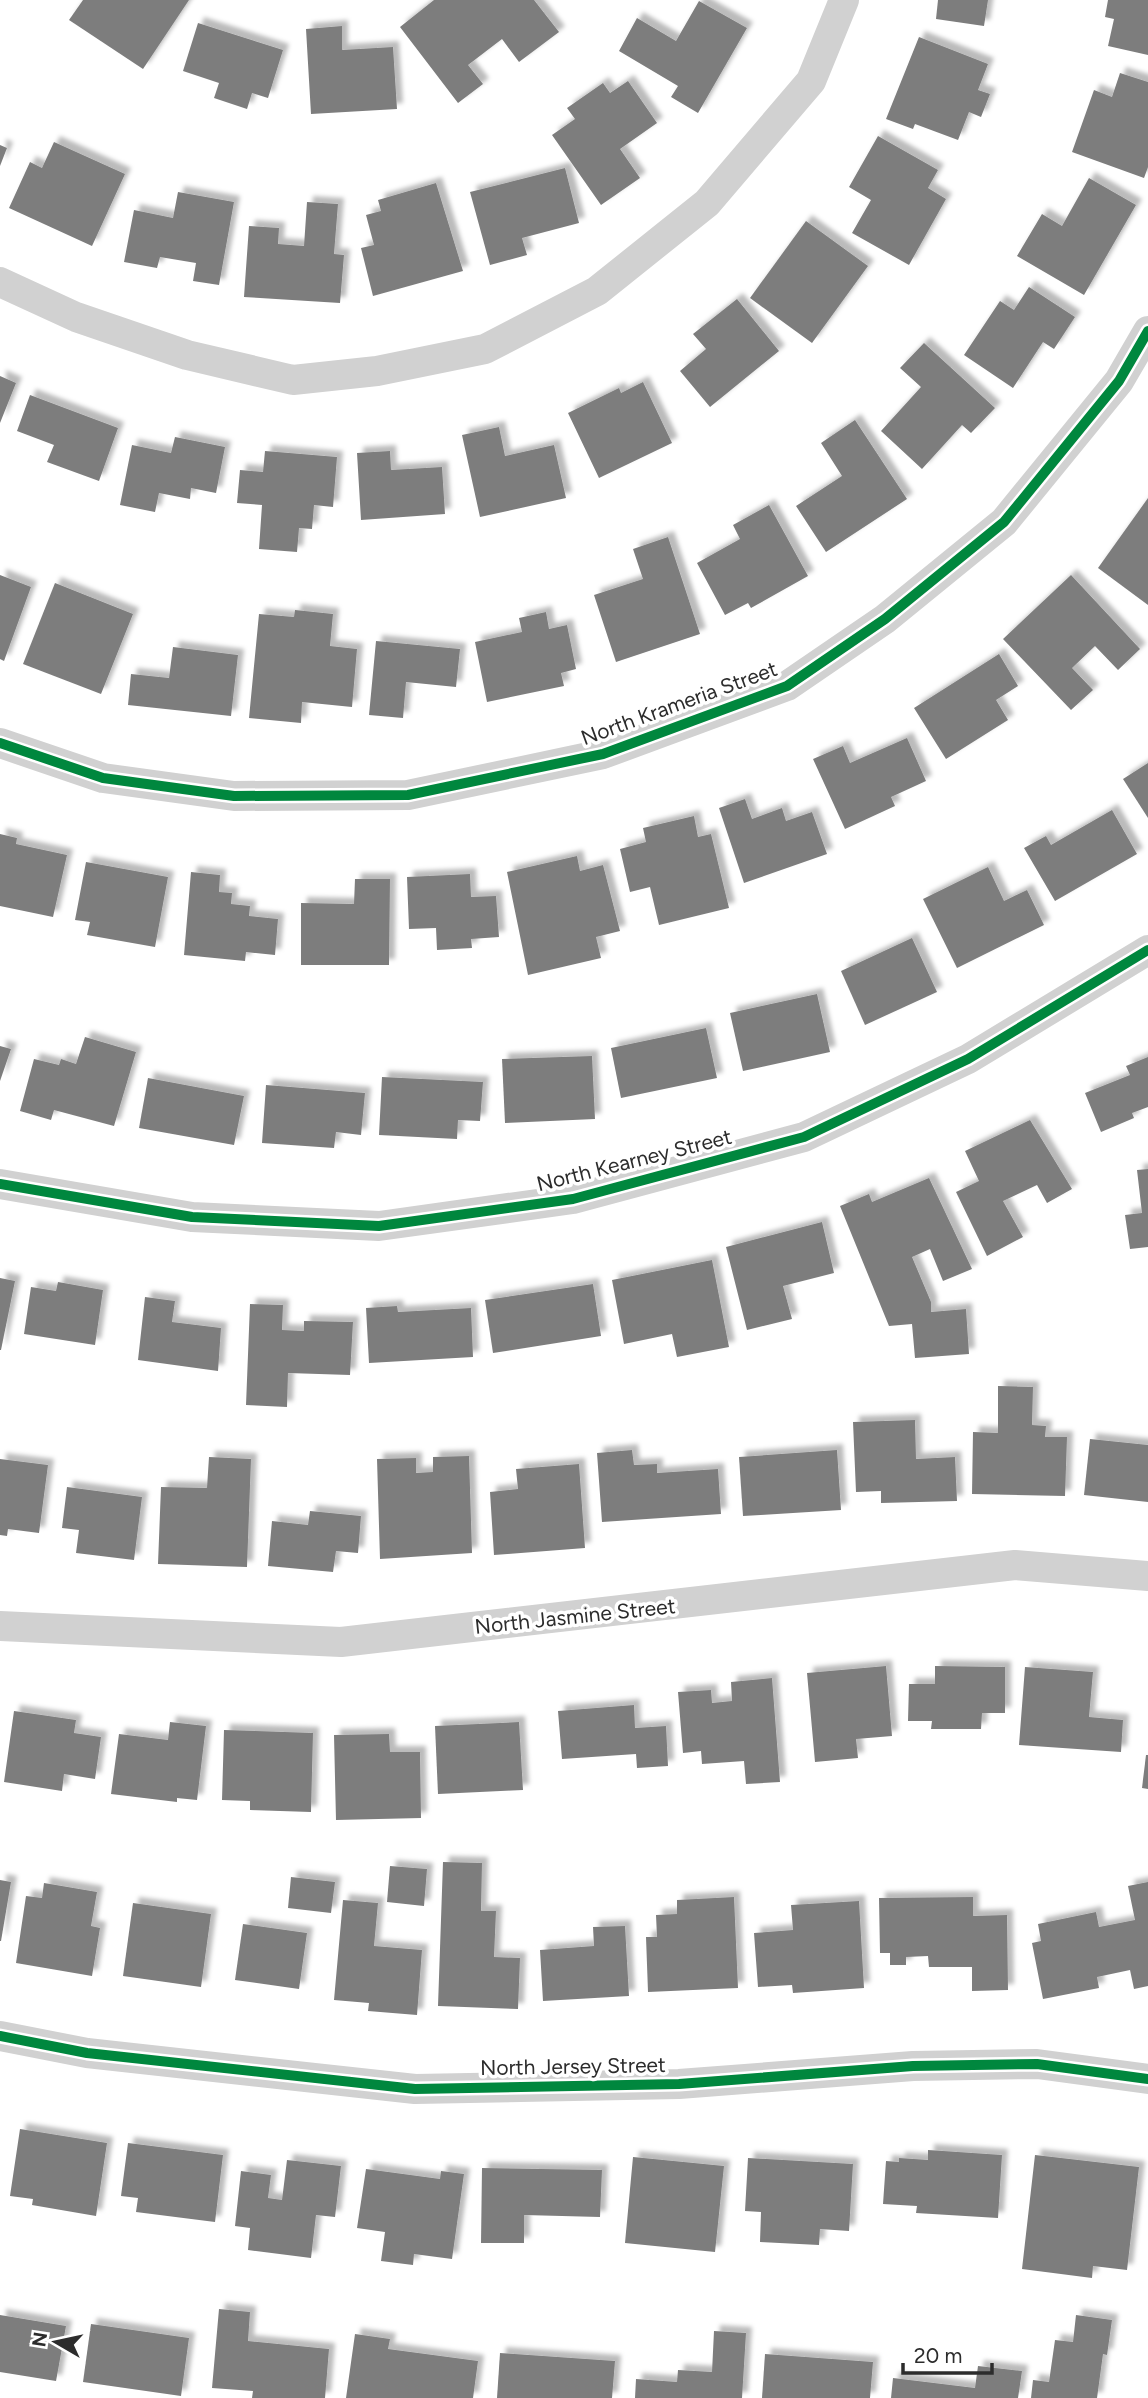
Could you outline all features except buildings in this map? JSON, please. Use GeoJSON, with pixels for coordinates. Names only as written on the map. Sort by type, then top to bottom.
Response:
{"type":"FeatureCollection","features":[{"type":"Feature","properties":{"kind":"street"},"geometry":{"type":"LineString","coordinates":[[0,282],[76,317],[187,355],[293,380],[377,371],[485,349],[597,291],[707,203],[811,81],[844,0]]}},
{"type":"Feature","properties":{"kind":"street","name":"North Krameria Street"},"geometry":{"type":"LineString","coordinates":[[0,743],[103,778],[234,796],[408,795],[603,754],[787,686],[885,619],[1004,522],[1119,381],[1148,331]]}},
{"type":"Feature","properties":{"kind":"street","name":"North Kearney Street"},"geometry":{"type":"LineString","coordinates":[[0,1184],[192,1217],[379,1226],[573,1199],[804,1137],[968,1059],[1148,950]]}},
{"type":"Feature","properties":{"kind":"street","name":"North Jasmine Street"},"geometry":{"type":"LineString","coordinates":[[0,1626],[341,1642],[1014,1565],[1148,1576]]}},
{"type":"Feature","properties":{"kind":"street","name":"North Jersey Street"},"geometry":{"type":"LineString","coordinates":[[0,2036],[87,2053],[415,2089],[679,2084],[913,2066],[1037,2064],[1148,2078]]}},
{"type":"Feature","properties":{"kind":"cycle path"},"geometry":{"type":"LineString","coordinates":[[0,743],[103,778],[234,796],[408,795],[603,754],[787,686],[885,619],[1004,522],[1119,381],[1148,331]]}},
{"type":"Feature","properties":{"kind":"cycle path"},"geometry":{"type":"LineString","coordinates":[[0,1184],[192,1217],[379,1226],[573,1199],[804,1137],[968,1059],[1148,950]]}},
{"type":"Feature","properties":{"kind":"cycle path"},"geometry":{"type":"LineString","coordinates":[[0,2036],[87,2053],[415,2089],[679,2084],[913,2066],[1037,2064],[1148,2079]]}}]}
